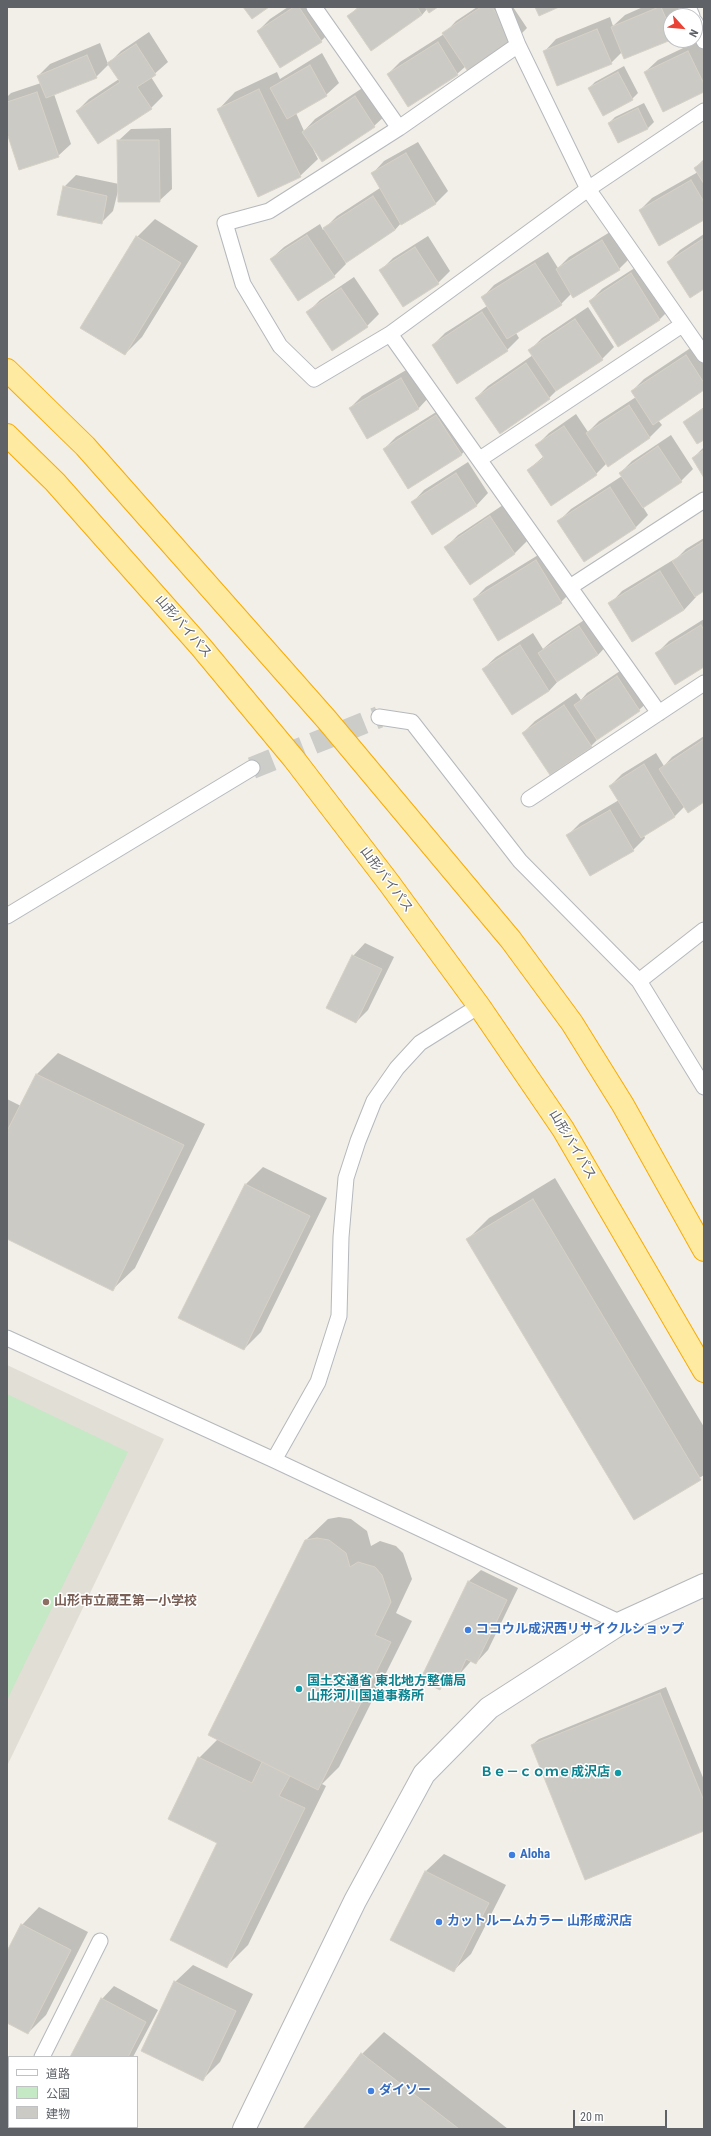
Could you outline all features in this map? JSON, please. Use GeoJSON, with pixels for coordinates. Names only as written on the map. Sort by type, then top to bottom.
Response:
{"type":"FeatureCollection","features":[{"type":"Feature","properties":{"kind":"highway"},"geometry":{"type":"LineString","coordinates":[[7,370],[85,446],[327,720],[511,940],[576,1029],[622,1105],[704,1250]]}},
{"type":"Feature","properties":{"kind":"highway","name":"山形バイパス"},"geometry":{"type":"LineString","coordinates":[[7,435],[76,505],[201,646],[284,747],[389,883],[479,1006],[563,1129],[704,1371]]}},
{"type":"Feature","properties":{"kind":"street"},"geometry":{"type":"LineString","coordinates":[[244,2129],[355,1901],[424,1774],[489,1708],[622,1623],[704,1585]]}},
{"type":"Feature","properties":{"kind":"lane"},"geometry":{"type":"LineString","coordinates":[[314,7],[398,128]]}},
{"type":"Feature","properties":{"kind":"lane"},"geometry":{"type":"LineString","coordinates":[[503,7],[518,45],[588,189],[704,355]]}},
{"type":"Feature","properties":{"kind":"lane"},"geometry":{"type":"LineString","coordinates":[[518,45],[398,128],[270,211],[225,223],[243,284],[280,346],[314,379],[390,334],[588,189],[704,111]]}},
{"type":"Feature","properties":{"kind":"lane"},"geometry":{"type":"LineString","coordinates":[[480,459],[682,325]]}},
{"type":"Feature","properties":{"kind":"lane"},"geometry":{"type":"LineString","coordinates":[[390,334],[659,713]]}},
{"type":"Feature","properties":{"kind":"lane"},"geometry":{"type":"LineString","coordinates":[[570,587],[704,500]]}},
{"type":"Feature","properties":{"kind":"lane"},"geometry":{"type":"LineString","coordinates":[[529,799],[704,683]]}},
{"type":"Feature","properties":{"kind":"lane"},"geometry":{"type":"LineString","coordinates":[[379,717],[412,722],[520,861],[639,981],[704,1087]]}},
{"type":"Feature","properties":{"kind":"lane"},"geometry":{"type":"LineString","coordinates":[[7,916],[252,768]]}},
{"type":"Feature","properties":{"kind":"lane"},"geometry":{"type":"LineString","coordinates":[[639,981],[704,930]]}},
{"type":"Feature","properties":{"kind":"lane"},"geometry":{"type":"LineString","coordinates":[[274,1460],[318,1382],[339,1316],[341,1237],[346,1178],[358,1141],[374,1100],[397,1068],[420,1043],[479,1006]]}},
{"type":"Feature","properties":{"kind":"lane"},"geometry":{"type":"LineString","coordinates":[[7,1338],[274,1460],[622,1623]]}},
{"type":"Feature","properties":{"kind":"lane"},"geometry":{"type":"LineString","coordinates":[[42,2056],[100,1941]]}},
{"type":"Feature","properties":{"kind":"shaded area","name":"山形市立蔵王第一小学校"},"geometry":{"type":"Polygon","coordinates":[[[7,1365],[164,1439],[7,1766],[7,1365]]]}},
{"type":"Feature","properties":{"kind":"green space"},"geometry":{"type":"Polygon","coordinates":[[[7,1394],[128,1452],[7,1700],[7,1394]]]}},
{"type":"Feature","properties":{"kind":"building"},"geometry":{"type":"Polygon","coordinates":[[[243,7],[269,7],[252,19],[243,7]]]}},
{"type":"Feature","properties":{"kind":"building"},"geometry":{"type":"Polygon","coordinates":[[[294,7],[299,7],[322,42],[280,68],[257,31],[294,7]]]}},
{"type":"Feature","properties":{"kind":"building"},"geometry":{"type":"Polygon","coordinates":[[[360,7],[417,7],[422,15],[371,51],[347,16],[360,7]]]}},
{"type":"Feature","properties":{"kind":"building"},"geometry":{"type":"Polygon","coordinates":[[[425,7],[438,7],[429,13],[425,7]]]}},
{"type":"Feature","properties":{"kind":"building"},"geometry":{"type":"Polygon","coordinates":[[[481,7],[492,7],[516,41],[469,73],[442,33],[481,7]]]}},
{"type":"Feature","properties":{"kind":"building"},"geometry":{"type":"Polygon","coordinates":[[[535,7],[559,7],[539,16],[535,7]]]}},
{"type":"Feature","properties":{"kind":"building"},"geometry":{"type":"Polygon","coordinates":[[[661,7],[663,12],[663,43],[624,59],[611,27],[661,7]]]}},
{"type":"Feature","properties":{"kind":"building"},"geometry":{"type":"Polygon","coordinates":[[[597,29],[612,64],[557,86],[543,51],[597,29]]]}},
{"type":"Feature","properties":{"kind":"building"},"geometry":{"type":"Polygon","coordinates":[[[438,42],[458,75],[408,107],[387,74],[438,42]]]}},
{"type":"Feature","properties":{"kind":"building"},"geometry":{"type":"Polygon","coordinates":[[[136,44],[156,75],[137,87],[152,109],[98,144],[76,111],[120,82],[107,63],[136,44]]]}},
{"type":"Feature","properties":{"kind":"building"},"geometry":{"type":"Polygon","coordinates":[[[688,51],[704,84],[704,92],[663,112],[644,72],[688,51]]]}},
{"type":"Feature","properties":{"kind":"building"},"geometry":{"type":"Polygon","coordinates":[[[87,55],[97,78],[46,98],[37,76],[87,55]]]}},
{"type":"Feature","properties":{"kind":"building"},"geometry":{"type":"Polygon","coordinates":[[[310,65],[327,96],[287,119],[270,88],[310,65]]]}},
{"type":"Feature","properties":{"kind":"building"},"geometry":{"type":"Polygon","coordinates":[[[618,72],[633,100],[603,116],[588,88],[618,72]]]}},
{"type":"Feature","properties":{"kind":"building"},"geometry":{"type":"Polygon","coordinates":[[[259,89],[301,177],[258,197],[217,109],[259,89]]]}},
{"type":"Feature","properties":{"kind":"building"},"geometry":{"type":"Polygon","coordinates":[[[37,92],[59,157],[19,170],[7,133],[7,102],[37,92]]]}},
{"type":"Feature","properties":{"kind":"building"},"geometry":{"type":"Polygon","coordinates":[[[355,96],[375,127],[322,162],[302,132],[355,96]]]}},
{"type":"Feature","properties":{"kind":"building"},"geometry":{"type":"Polygon","coordinates":[[[638,108],[648,129],[618,143],[608,123],[638,108]]]}},
{"type":"Feature","properties":{"kind":"building"},"geometry":{"type":"Polygon","coordinates":[[[117,140],[159,140],[160,202],[118,202],[117,140]]]}},
{"type":"Feature","properties":{"kind":"building"},"geometry":{"type":"Polygon","coordinates":[[[406,153],[436,204],[401,225],[371,173],[406,153]]]}},
{"type":"Feature","properties":{"kind":"building"},"geometry":{"type":"Polygon","coordinates":[[[704,161],[704,184],[694,168],[704,161]]]}},
{"type":"Feature","properties":{"kind":"building"},"geometry":{"type":"Polygon","coordinates":[[[691,180],[704,202],[704,220],[659,246],[639,210],[691,180]]]}},
{"type":"Feature","properties":{"kind":"building"},"geometry":{"type":"Polygon","coordinates":[[[63,186],[107,196],[102,224],[57,215],[63,186]]]}},
{"type":"Feature","properties":{"kind":"building"},"geometry":{"type":"Polygon","coordinates":[[[373,196],[395,230],[346,263],[323,228],[373,196]]]}},
{"type":"Feature","properties":{"kind":"building"},"geometry":{"type":"Polygon","coordinates":[[[307,235],[335,277],[298,301],[270,259],[307,235]]]}},
{"type":"Feature","properties":{"kind":"building"},"geometry":{"type":"Polygon","coordinates":[[[136,236],[181,263],[125,355],[80,328],[136,236]]]}},
{"type":"Feature","properties":{"kind":"building"},"geometry":{"type":"Polygon","coordinates":[[[704,238],[704,289],[690,298],[667,262],[704,238]]]}},
{"type":"Feature","properties":{"kind":"building"},"geometry":{"type":"Polygon","coordinates":[[[602,240],[620,270],[573,298],[556,269],[602,240]]]}},
{"type":"Feature","properties":{"kind":"building"},"geometry":{"type":"Polygon","coordinates":[[[415,247],[439,284],[403,307],[379,270],[415,247]]]}},
{"type":"Feature","properties":{"kind":"building"},"geometry":{"type":"Polygon","coordinates":[[[535,263],[562,305],[507,339],[481,297],[535,263]]]}},
{"type":"Feature","properties":{"kind":"building"},"geometry":{"type":"Polygon","coordinates":[[[631,273],[660,320],[618,347],[589,301],[631,273]]]}},
{"type":"Feature","properties":{"kind":"building"},"geometry":{"type":"Polygon","coordinates":[[[341,288],[368,327],[332,351],[306,312],[341,288]]]}},
{"type":"Feature","properties":{"kind":"building"},"geometry":{"type":"Polygon","coordinates":[[[482,312],[508,351],[457,384],[432,345],[482,312]]]}},
{"type":"Feature","properties":{"kind":"building"},"geometry":{"type":"Polygon","coordinates":[[[575,319],[603,360],[556,391],[528,350],[575,319]]]}},
{"type":"Feature","properties":{"kind":"building"},"geometry":{"type":"Polygon","coordinates":[[[686,355],[704,383],[704,390],[653,425],[631,391],[686,355]]]}},
{"type":"Feature","properties":{"kind":"building"},"geometry":{"type":"Polygon","coordinates":[[[526,363],[550,399],[500,434],[475,398],[526,363]]]}},
{"type":"Feature","properties":{"kind":"building"},"geometry":{"type":"Polygon","coordinates":[[[401,378],[419,409],[367,439],[349,408],[401,378]]]}},
{"type":"Feature","properties":{"kind":"building"},"geometry":{"type":"Polygon","coordinates":[[[629,405],[650,438],[608,467],[586,433],[629,405]]]}},
{"type":"Feature","properties":{"kind":"building"},"geometry":{"type":"Polygon","coordinates":[[[704,408],[704,440],[697,444],[683,422],[704,408]]]}},
{"type":"Feature","properties":{"kind":"building"},"geometry":{"type":"Polygon","coordinates":[[[436,415],[462,455],[408,489],[383,449],[436,415]]]}},
{"type":"Feature","properties":{"kind":"building"},"geometry":{"type":"Polygon","coordinates":[[[564,426],[597,475],[551,506],[527,470],[544,458],[535,445],[564,426]]]}},
{"type":"Feature","properties":{"kind":"building"},"geometry":{"type":"Polygon","coordinates":[[[658,446],[682,482],[643,508],[619,473],[658,446]]]}},
{"type":"Feature","properties":{"kind":"building"},"geometry":{"type":"Polygon","coordinates":[[[704,450],[704,478],[692,458],[704,450]]]}},
{"type":"Feature","properties":{"kind":"building"},"geometry":{"type":"Polygon","coordinates":[[[456,473],[477,506],[432,535],[411,502],[456,473]]]}},
{"type":"Feature","properties":{"kind":"building"},"geometry":{"type":"Polygon","coordinates":[[[610,487],[636,528],[584,562],[557,521],[610,487]]]}},
{"type":"Feature","properties":{"kind":"building"},"geometry":{"type":"Polygon","coordinates":[[[490,516],[515,554],[470,585],[444,547],[490,516]]]}},
{"type":"Feature","properties":{"kind":"building"},"geometry":{"type":"Polygon","coordinates":[[[704,541],[704,591],[695,597],[672,561],[704,541]]]}},
{"type":"Feature","properties":{"kind":"building"},"geometry":{"type":"Polygon","coordinates":[[[536,560],[562,603],[498,641],[473,599],[536,560]]]}},
{"type":"Feature","properties":{"kind":"building"},"geometry":{"type":"Polygon","coordinates":[[[660,571],[684,610],[632,642],[608,603],[660,571]]]}},
{"type":"Feature","properties":{"kind":"building"},"geometry":{"type":"Polygon","coordinates":[[[701,625],[704,630],[704,667],[675,685],[655,653],[701,625]]]}},
{"type":"Feature","properties":{"kind":"building"},"geometry":{"type":"Polygon","coordinates":[[[579,626],[598,655],[557,682],[538,653],[579,626]]]}},
{"type":"Feature","properties":{"kind":"building"},"geometry":{"type":"Polygon","coordinates":[[[520,645],[549,691],[512,715],[482,669],[520,645]]]}},
{"type":"Feature","properties":{"kind":"building"},"geometry":{"type":"Polygon","coordinates":[[[617,676],[640,711],[597,740],[574,705],[617,676]]]}},
{"type":"Feature","properties":{"kind":"building"},"geometry":{"type":"Polygon","coordinates":[[[564,705],[592,747],[550,775],[522,733],[564,705]]]}},
{"type":"Feature","properties":{"kind":"building"},"geometry":{"type":"Polygon","coordinates":[[[704,739],[704,802],[688,813],[659,769],[704,739]]]}},
{"type":"Feature","properties":{"kind":"building"},"geometry":{"type":"Polygon","coordinates":[[[644,764],[675,817],[641,838],[609,786],[644,764]]]}},
{"type":"Feature","properties":{"kind":"building"},"geometry":{"type":"Polygon","coordinates":[[[610,810],[634,851],[590,876],[566,835],[610,810]]]}},
{"type":"Feature","properties":{"kind":"building"},"geometry":{"type":"Polygon","coordinates":[[[352,955],[382,969],[356,1023],[326,1008],[352,955]]]}},
{"type":"Feature","properties":{"kind":"building"},"geometry":{"type":"Polygon","coordinates":[[[36,1074],[184,1145],[113,1291],[7,1239],[7,1131],[36,1074]]]}},
{"type":"Feature","properties":{"kind":"building"},"geometry":{"type":"Polygon","coordinates":[[[245,1184],[310,1216],[244,1350],[178,1318],[245,1184]]]}},
{"type":"Feature","properties":{"kind":"building"},"geometry":{"type":"Polygon","coordinates":[[[533,1199],[701,1480],[634,1520],[466,1239],[533,1199]]]}},
{"type":"Feature","properties":{"kind":"building","name":"国土交通省 東北地方整備局 山形河川国道事務所"},"geometry":{"type":"Polygon","coordinates":[[[317,1538],[329,1540],[346,1553],[350,1567],[358,1562],[375,1567],[382,1575],[391,1602],[375,1635],[391,1642],[318,1790],[208,1735],[305,1540],[317,1538]]]}},
{"type":"Feature","properties":{"kind":"building","name":"ココウル成沢西リサイクルショップ"},"geometry":{"type":"Polygon","coordinates":[[[468,1581],[507,1600],[476,1664],[466,1659],[458,1677],[448,1672],[440,1690],[420,1680],[468,1581]]]}},
{"type":"Feature","properties":{"kind":"building","name":"Ｂｅ－ｃｏｍｅ成沢店"},"geometry":{"type":"Polygon","coordinates":[[[660,1693],[704,1801],[704,1831],[585,1880],[531,1745],[660,1693]]]}},
{"type":"Feature","properties":{"kind":"building"},"geometry":{"type":"Polygon","coordinates":[[[198,1757],[252,1783],[262,1762],[290,1776],[279,1796],[305,1808],[227,1968],[170,1940],[217,1843],[168,1819],[198,1757]]]}},
{"type":"Feature","properties":{"kind":"building","name":"カットルームカラー 山形成沢店"},"geometry":{"type":"Polygon","coordinates":[[[425,1871],[489,1903],[454,1972],[390,1940],[425,1871]]]}},
{"type":"Feature","properties":{"kind":"building"},"geometry":{"type":"Polygon","coordinates":[[[21,1924],[71,1950],[28,2034],[7,2023],[7,1951],[21,1924]]]}},
{"type":"Feature","properties":{"kind":"building"},"geometry":{"type":"Polygon","coordinates":[[[174,1981],[236,2011],[203,2081],[141,2051],[174,1981]]]}},
{"type":"Feature","properties":{"kind":"building"},"geometry":{"type":"Polygon","coordinates":[[[101,1998],[146,2022],[129,2056],[71,2056],[101,1998]]]}},
{"type":"Feature","properties":{"kind":"building","name":"ダイソー"},"geometry":{"type":"Polygon","coordinates":[[[361,2053],[459,2129],[303,2129],[361,2053]]]}},
{"type":"Feature","properties":{"kind":"building"},"geometry":{"type":"Polygon","coordinates":[[[60,2128],[61,2129],[14,2129],[60,2128]]]}},
{"type":"Feature","properties":{"kind":"tunnel"},"geometry":{"type":"LineString","coordinates":[[252,768],[379,717]]}},
{"type":"Feature","properties":{"kind":"place","name":"山形市立蔵王第一小学校"},"geometry":{"type":"Point","coordinates":[46,1602]}},
{"type":"Feature","properties":{"kind":"place","name":"ココウル成沢西リサイクルショップ"},"geometry":{"type":"Point","coordinates":[468,1630]}},
{"type":"Feature","properties":{"kind":"place","name":"国土交通省 東北地方整備局 山形河川国道事務所"},"geometry":{"type":"Point","coordinates":[299,1689]}},
{"type":"Feature","properties":{"kind":"place","name":"Ｂｅ－ｃｏｍｅ成沢店"},"geometry":{"type":"Point","coordinates":[618,1773]}},
{"type":"Feature","properties":{"kind":"place","name":"Aloha"},"geometry":{"type":"Point","coordinates":[512,1855]}},
{"type":"Feature","properties":{"kind":"place","name":"カットルームカラー 山形成沢店"},"geometry":{"type":"Point","coordinates":[439,1922]}},
{"type":"Feature","properties":{"kind":"place","name":"ダイソー"},"geometry":{"type":"Point","coordinates":[371,2091]}}]}
